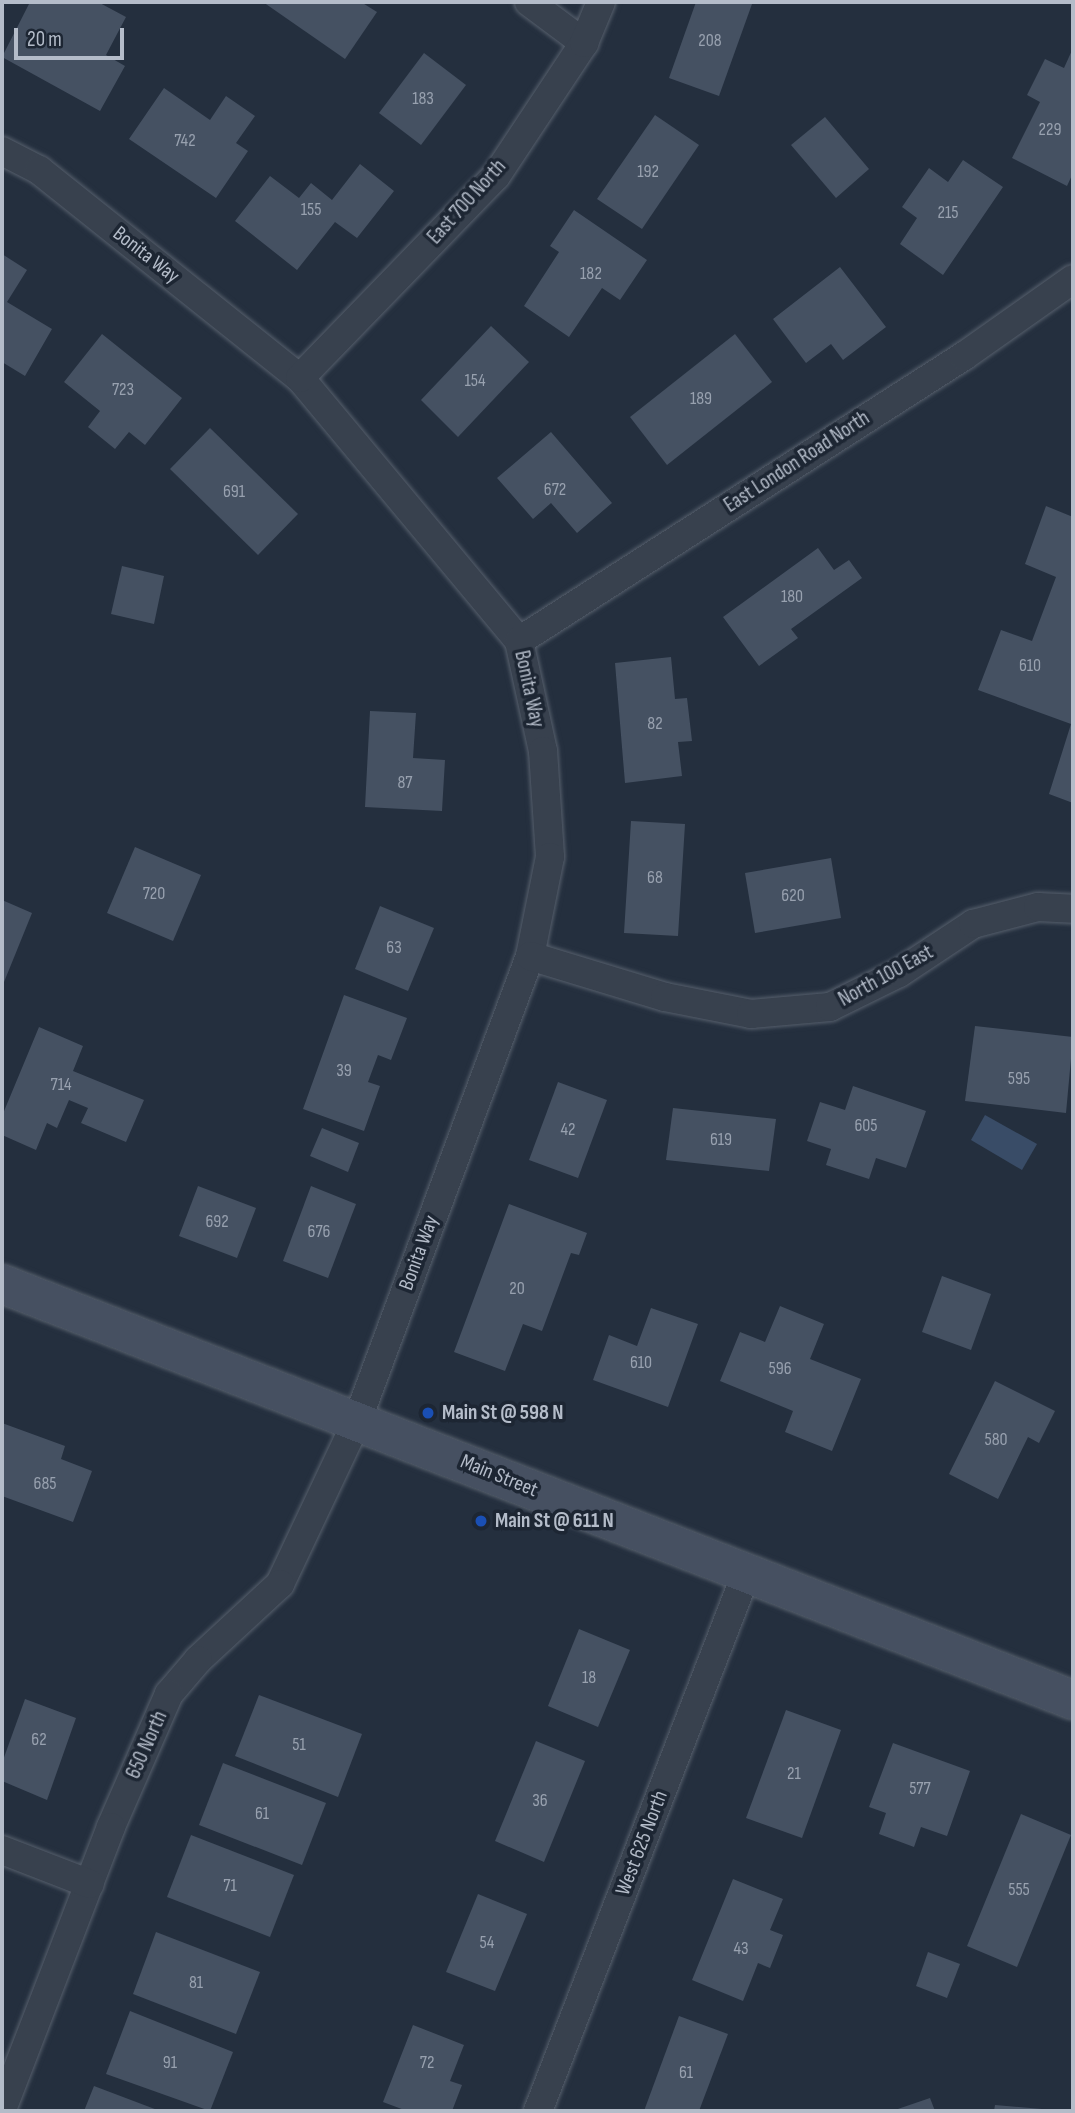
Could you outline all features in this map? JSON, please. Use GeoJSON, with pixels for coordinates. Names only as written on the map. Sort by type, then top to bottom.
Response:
{"type":"FeatureCollection","features":[{"type":"Feature","properties":{"kind":"main road","name":"Main Street"},"geometry":{"type":"LineString","coordinates":[[2,1284],[1073,1700]]}},
{"type":"Feature","properties":{"kind":"street"},"geometry":{"type":"LineString","coordinates":[[529,2],[584,43]]}},
{"type":"Feature","properties":{"kind":"street","name":"East 700 North"},"geometry":{"type":"LineString","coordinates":[[300,377],[496,176],[584,43],[601,2]]}},
{"type":"Feature","properties":{"kind":"street","name":"Bonita Way"},"geometry":{"type":"LineString","coordinates":[[2,151],[40,170],[300,377],[519,641],[543,751],[550,857],[530,956],[357,1421]]}},
{"type":"Feature","properties":{"kind":"street","name":"East London Road North"},"geometry":{"type":"LineString","coordinates":[[519,641],[964,356],[1073,279]]}},
{"type":"Feature","properties":{"kind":"street","name":"North 100 East"},"geometry":{"type":"LineString","coordinates":[[530,956],[665,997],[751,1014],[817,1009],[830,1007],[899,973],[973,924],[1038,906],[1073,909]]}},
{"type":"Feature","properties":{"kind":"street","name":"650 North"},"geometry":{"type":"LineString","coordinates":[[2,2109],[90,1884],[169,1694],[198,1660],[280,1584],[357,1421]]}},
{"type":"Feature","properties":{"kind":"street","name":"West 625 North"},"geometry":{"type":"LineString","coordinates":[[538,2111],[746,1574]]}},
{"type":"Feature","properties":{"kind":"street"},"geometry":{"type":"LineString","coordinates":[[2,1850],[90,1884]]}},
{"type":"Feature","properties":{"kind":"water"},"geometry":{"type":"Polygon","coordinates":[[[985,1115],[1037,1144],[1022,1170],[971,1140],[985,1115]]]}},
{"type":"Feature","properties":{"kind":"building"},"geometry":{"type":"Polygon","coordinates":[[[30,2],[98,2],[126,17],[106,55],[125,66],[100,111],[2,57],[30,2]]]}},
{"type":"Feature","properties":{"kind":"building"},"geometry":{"type":"Polygon","coordinates":[[[263,2],[361,2],[377,12],[345,59],[263,2]]]}},
{"type":"Feature","properties":{"kind":"building"},"geometry":{"type":"Polygon","coordinates":[[[696,2],[752,4],[719,96],[669,78],[696,2]]]}},
{"type":"Feature","properties":{"kind":"building"},"geometry":{"type":"Polygon","coordinates":[[[1073,48],[1073,173],[1067,186],[1012,158],[1040,102],[1027,95],[1045,59],[1064,68],[1073,48]]]}},
{"type":"Feature","properties":{"kind":"building"},"geometry":{"type":"Polygon","coordinates":[[[424,53],[466,85],[421,145],[379,113],[424,53]]]}},
{"type":"Feature","properties":{"kind":"building"},"geometry":{"type":"Polygon","coordinates":[[[164,88],[210,120],[226,96],[255,116],[236,143],[248,151],[216,198],[129,139],[164,88]]]}},
{"type":"Feature","properties":{"kind":"building"},"geometry":{"type":"Polygon","coordinates":[[[655,115],[699,145],[642,229],[597,199],[655,115]]]}},
{"type":"Feature","properties":{"kind":"building"},"geometry":{"type":"Polygon","coordinates":[[[825,117],[869,169],[836,198],[791,145],[825,117]]]}},
{"type":"Feature","properties":{"kind":"building"},"geometry":{"type":"Polygon","coordinates":[[[963,160],[1003,187],[943,275],[900,244],[917,218],[902,207],[929,168],[948,182],[963,160]]]}},
{"type":"Feature","properties":{"kind":"building"},"geometry":{"type":"Polygon","coordinates":[[[360,164],[394,191],[357,238],[335,222],[297,270],[235,221],[270,176],[299,198],[311,183],[332,200],[360,164]]]}},
{"type":"Feature","properties":{"kind":"building"},"geometry":{"type":"Polygon","coordinates":[[[574,210],[647,260],[620,300],[602,288],[569,337],[524,306],[559,252],[550,246],[574,210]]]}},
{"type":"Feature","properties":{"kind":"building"},"geometry":{"type":"Polygon","coordinates":[[[2,254],[27,270],[7,302],[52,329],[25,376],[2,362],[2,254]]]}},
{"type":"Feature","properties":{"kind":"building"},"geometry":{"type":"Polygon","coordinates":[[[840,267],[886,327],[843,360],[831,344],[806,363],[773,319],[840,267]]]}},
{"type":"Feature","properties":{"kind":"building"},"geometry":{"type":"Polygon","coordinates":[[[491,326],[529,362],[458,437],[421,400],[491,326]]]}},
{"type":"Feature","properties":{"kind":"building"},"geometry":{"type":"Polygon","coordinates":[[[102,334],[182,398],[145,445],[129,432],[115,449],[88,427],[100,411],[64,382],[102,334]]]}},
{"type":"Feature","properties":{"kind":"building"},"geometry":{"type":"Polygon","coordinates":[[[735,334],[772,382],[667,465],[630,417],[735,334]]]}},
{"type":"Feature","properties":{"kind":"building"},"geometry":{"type":"Polygon","coordinates":[[[210,428],[298,514],[258,555],[170,469],[210,428]]]}},
{"type":"Feature","properties":{"kind":"building"},"geometry":{"type":"Polygon","coordinates":[[[551,432],[612,503],[577,533],[551,503],[533,519],[497,478],[551,432]]]}},
{"type":"Feature","properties":{"kind":"building"},"geometry":{"type":"Polygon","coordinates":[[[1046,506],[1073,517],[1073,803],[1049,794],[1071,724],[978,690],[1001,630],[1032,641],[1056,577],[1025,564],[1046,506]]]}},
{"type":"Feature","properties":{"kind":"building"},"geometry":{"type":"Polygon","coordinates":[[[818,548],[834,570],[849,560],[862,578],[791,629],[798,638],[759,666],[723,617],[818,548]]]}},
{"type":"Feature","properties":{"kind":"building"},"geometry":{"type":"Polygon","coordinates":[[[122,566],[164,576],[154,624],[111,614],[122,566]]]}},
{"type":"Feature","properties":{"kind":"building"},"geometry":{"type":"Polygon","coordinates":[[[671,657],[675,699],[687,698],[692,741],[678,742],[682,776],[625,783],[615,663],[671,657]]]}},
{"type":"Feature","properties":{"kind":"building"},"geometry":{"type":"Polygon","coordinates":[[[370,711],[416,713],[413,758],[445,760],[442,811],[365,807],[370,711]]]}},
{"type":"Feature","properties":{"kind":"building"},"geometry":{"type":"Polygon","coordinates":[[[631,821],[685,824],[678,936],[624,933],[631,821]]]}},
{"type":"Feature","properties":{"kind":"building"},"geometry":{"type":"Polygon","coordinates":[[[135,847],[201,875],[173,941],[107,913],[135,847]]]}},
{"type":"Feature","properties":{"kind":"building"},"geometry":{"type":"Polygon","coordinates":[[[831,858],[841,918],[755,933],[745,873],[831,858]]]}},
{"type":"Feature","properties":{"kind":"building"},"geometry":{"type":"Polygon","coordinates":[[[2,900],[32,913],[2,987],[2,900]]]}},
{"type":"Feature","properties":{"kind":"building"},"geometry":{"type":"Polygon","coordinates":[[[380,906],[434,928],[408,991],[355,969],[380,906]]]}},
{"type":"Feature","properties":{"kind":"building"},"geometry":{"type":"Polygon","coordinates":[[[344,995],[407,1018],[391,1060],[378,1055],[368,1082],[380,1086],[364,1131],[303,1109],[344,995]]]}},
{"type":"Feature","properties":{"kind":"building"},"geometry":{"type":"Polygon","coordinates":[[[975,1026],[1073,1037],[1066,1113],[965,1101],[975,1026]]]}},
{"type":"Feature","properties":{"kind":"building"},"geometry":{"type":"Polygon","coordinates":[[[39,1027],[83,1046],[73,1071],[144,1100],[126,1142],[81,1123],[88,1108],[69,1100],[57,1128],[47,1123],[36,1150],[2,1135],[2,1116],[39,1027]]]}},
{"type":"Feature","properties":{"kind":"building"},"geometry":{"type":"Polygon","coordinates":[[[558,1082],[607,1100],[578,1178],[529,1160],[558,1082]]]}},
{"type":"Feature","properties":{"kind":"building"},"geometry":{"type":"Polygon","coordinates":[[[853,1086],[926,1111],[906,1168],[876,1158],[869,1179],[826,1165],[831,1149],[807,1141],[820,1102],[845,1110],[853,1086]]]}},
{"type":"Feature","properties":{"kind":"building"},"geometry":{"type":"Polygon","coordinates":[[[673,1108],[776,1119],[769,1171],[666,1160],[673,1108]]]}},
{"type":"Feature","properties":{"kind":"building"},"geometry":{"type":"Polygon","coordinates":[[[322,1128],[359,1143],[348,1172],[310,1156],[322,1128]]]}},
{"type":"Feature","properties":{"kind":"building"},"geometry":{"type":"Polygon","coordinates":[[[198,1186],[256,1208],[237,1258],[179,1236],[198,1186]]]}},
{"type":"Feature","properties":{"kind":"building"},"geometry":{"type":"Polygon","coordinates":[[[311,1186],[356,1204],[328,1278],[283,1261],[311,1186]]]}},
{"type":"Feature","properties":{"kind":"building"},"geometry":{"type":"Polygon","coordinates":[[[509,1204],[587,1233],[579,1255],[571,1253],[542,1331],[523,1324],[505,1371],[454,1352],[509,1204]]]}},
{"type":"Feature","properties":{"kind":"building"},"geometry":{"type":"Polygon","coordinates":[[[942,1276],[991,1294],[971,1350],[922,1332],[942,1276]]]}},
{"type":"Feature","properties":{"kind":"building"},"geometry":{"type":"Polygon","coordinates":[[[780,1306],[824,1324],[810,1359],[861,1379],[832,1451],[785,1432],[793,1411],[720,1381],[740,1332],[765,1342],[780,1306]]]}},
{"type":"Feature","properties":{"kind":"building"},"geometry":{"type":"Polygon","coordinates":[[[651,1308],[698,1324],[668,1407],[593,1380],[609,1335],[637,1346],[651,1308]]]}},
{"type":"Feature","properties":{"kind":"building"},"geometry":{"type":"Polygon","coordinates":[[[995,1381],[1055,1411],[1039,1443],[1028,1437],[998,1499],[949,1474],[995,1381]]]}},
{"type":"Feature","properties":{"kind":"building"},"geometry":{"type":"Polygon","coordinates":[[[2,1423],[65,1446],[61,1459],[92,1471],[73,1522],[2,1496],[2,1423]]]}},
{"type":"Feature","properties":{"kind":"building"},"geometry":{"type":"Polygon","coordinates":[[[579,1629],[630,1650],[598,1727],[548,1706],[579,1629]]]}},
{"type":"Feature","properties":{"kind":"building"},"geometry":{"type":"Polygon","coordinates":[[[259,1695],[362,1734],[338,1797],[235,1756],[259,1695]]]}},
{"type":"Feature","properties":{"kind":"building"},"geometry":{"type":"Polygon","coordinates":[[[25,1699],[76,1718],[47,1800],[2,1781],[2,1763],[25,1699]]]}},
{"type":"Feature","properties":{"kind":"building"},"geometry":{"type":"Polygon","coordinates":[[[786,1710],[841,1730],[802,1838],[746,1818],[786,1710]]]}},
{"type":"Feature","properties":{"kind":"building"},"geometry":{"type":"Polygon","coordinates":[[[536,1741],[585,1761],[544,1862],[495,1841],[536,1741]]]}},
{"type":"Feature","properties":{"kind":"building"},"geometry":{"type":"Polygon","coordinates":[[[893,1743],[970,1771],[947,1836],[921,1827],[914,1847],[879,1834],[886,1813],[869,1807],[893,1743]]]}},
{"type":"Feature","properties":{"kind":"building"},"geometry":{"type":"Polygon","coordinates":[[[223,1763],[326,1803],[302,1865],[199,1825],[223,1763]]]}},
{"type":"Feature","properties":{"kind":"building"},"geometry":{"type":"Polygon","coordinates":[[[1021,1814],[1071,1835],[1017,1967],[967,1946],[1021,1814]]]}},
{"type":"Feature","properties":{"kind":"building"},"geometry":{"type":"Polygon","coordinates":[[[191,1835],[294,1875],[270,1937],[167,1897],[191,1835]]]}},
{"type":"Feature","properties":{"kind":"building"},"geometry":{"type":"Polygon","coordinates":[[[733,1879],[783,1899],[770,1930],[783,1935],[770,1968],[758,1963],[743,2001],[692,1980],[733,1879]]]}},
{"type":"Feature","properties":{"kind":"building"},"geometry":{"type":"Polygon","coordinates":[[[478,1894],[527,1914],[495,1991],[446,1972],[478,1894]]]}},
{"type":"Feature","properties":{"kind":"building"},"geometry":{"type":"Polygon","coordinates":[[[156,1932],[260,1972],[236,2034],[133,1994],[156,1932]]]}},
{"type":"Feature","properties":{"kind":"building"},"geometry":{"type":"Polygon","coordinates":[[[928,1952],[960,1964],[947,1998],[916,1986],[928,1952]]]}},
{"type":"Feature","properties":{"kind":"building"},"geometry":{"type":"Polygon","coordinates":[[[130,2011],[233,2052],[210,2111],[106,2074],[130,2011]]]}},
{"type":"Feature","properties":{"kind":"building"},"geometry":{"type":"Polygon","coordinates":[[[679,2016],[728,2034],[699,2111],[644,2111],[679,2016]]]}},
{"type":"Feature","properties":{"kind":"building"},"geometry":{"type":"Polygon","coordinates":[[[413,2025],[464,2045],[450,2081],[462,2085],[452,2111],[407,2111],[383,2102],[413,2025]]]}},
{"type":"Feature","properties":{"kind":"building"},"geometry":{"type":"Polygon","coordinates":[[[94,2086],[160,2111],[84,2111],[94,2086]]]}},
{"type":"Feature","properties":{"kind":"building"},"geometry":{"type":"Polygon","coordinates":[[[930,2098],[935,2111],[892,2111],[930,2098]]]}},
{"type":"Feature","properties":{"kind":"building"},"geometry":{"type":"Polygon","coordinates":[[[995,2105],[1042,2109],[994,2111],[995,2105]]]}},
{"type":"Feature","properties":{"kind":"place","name":"Main St @ 598 N"},"geometry":{"type":"Point","coordinates":[428,1413]}},
{"type":"Feature","properties":{"kind":"place","name":"Main St @ 611 N"},"geometry":{"type":"Point","coordinates":[481,1521]}}]}
